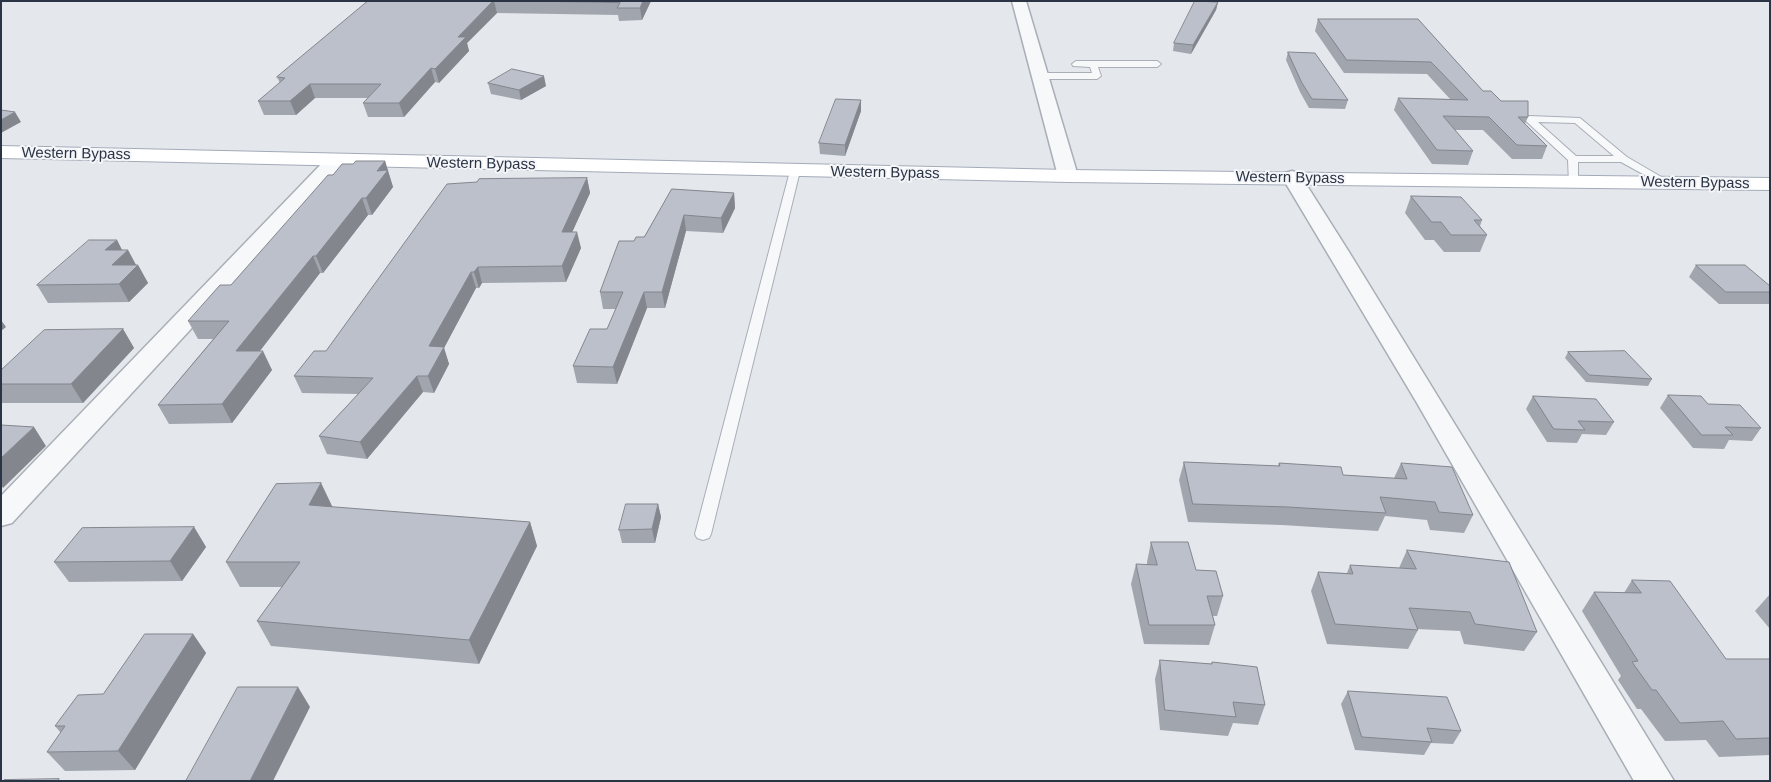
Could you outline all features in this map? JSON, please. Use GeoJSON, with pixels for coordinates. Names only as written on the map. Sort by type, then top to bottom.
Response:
{"type":"FeatureCollection","features":[{"type":"Feature","properties":{"kind":"main road","name":"Western Bypass"},"geometry":{"type":"LineString","coordinates":[[1,152],[335,162],[1068,176],[1292,177],[1770,184]]}},
{"type":"Feature","properties":{"kind":"street"},"geometry":{"type":"LineString","coordinates":[[1019,1],[1068,176]]}},
{"type":"Feature","properties":{"kind":"street"},"geometry":{"type":"LineString","coordinates":[[1,515],[335,162]]}},
{"type":"Feature","properties":{"kind":"street"},"geometry":{"type":"LineString","coordinates":[[1292,177],[1377,312],[1507,535],[1655,781]]}},
{"type":"Feature","properties":{"kind":"lane"},"geometry":{"type":"LineString","coordinates":[[1076,64],[1156,64]]}},
{"type":"Feature","properties":{"kind":"lane"},"geometry":{"type":"LineString","coordinates":[[1040,76],[1097,76],[1093,64]]}},
{"type":"Feature","properties":{"kind":"lane"},"geometry":{"type":"LineString","coordinates":[[1623,159],[1573,159],[1529,119],[1577,120],[1623,159],[1665,182]]}},
{"type":"Feature","properties":{"kind":"lane"},"geometry":{"type":"LineString","coordinates":[[1573,159],[1573,181]]}},
{"type":"Feature","properties":{"kind":"lane"},"geometry":{"type":"LineString","coordinates":[[703,534],[795,171]]}},
{"type":"Feature","properties":{"kind":"building"},"geometry":{"type":"Polygon","coordinates":[[[368,1],[493,1],[458,37],[466,37],[435,69],[431,68],[399,103],[363,103],[381,84],[310,84],[290,101],[258,101],[285,78],[277,77],[368,1]]]}},
{"type":"Feature","properties":{"kind":"building"},"geometry":{"type":"Polygon","coordinates":[[[532,1],[643,1],[640,8],[617,8],[620,3],[532,1]]]}},
{"type":"Feature","properties":{"kind":"building"},"geometry":{"type":"Polygon","coordinates":[[[1195,1],[1218,2],[1193,45],[1174,43],[1195,1]]]}},
{"type":"Feature","properties":{"kind":"building"},"geometry":{"type":"Polygon","coordinates":[[[1318,19],[1418,19],[1483,91],[1491,91],[1501,101],[1528,101],[1528,117],[1518,117],[1547,146],[1517,145],[1489,117],[1443,116],[1473,151],[1437,150],[1398,98],[1468,100],[1431,62],[1347,60],[1318,19]]]}},
{"type":"Feature","properties":{"kind":"building"},"geometry":{"type":"Polygon","coordinates":[[[1288,52],[1315,53],[1348,100],[1312,99],[1302,83],[1288,52]]]}},
{"type":"Feature","properties":{"kind":"building"},"geometry":{"type":"Polygon","coordinates":[[[512,69],[544,76],[519,90],[488,83],[512,69]]]}},
{"type":"Feature","properties":{"kind":"building"},"geometry":{"type":"Polygon","coordinates":[[[836,99],[861,100],[845,145],[819,143],[836,99]]]}},
{"type":"Feature","properties":{"kind":"building"},"geometry":{"type":"Polygon","coordinates":[[[1,110],[15,112],[1,120],[1,110]]]}},
{"type":"Feature","properties":{"kind":"building"},"geometry":{"type":"Polygon","coordinates":[[[356,161],[385,161],[377,171],[388,170],[366,198],[362,198],[316,256],[313,256],[236,351],[263,351],[222,404],[158,405],[229,321],[188,321],[220,285],[231,285],[328,175],[333,175],[342,164],[353,164],[356,161]]]}},
{"type":"Feature","properties":{"kind":"building"},"geometry":{"type":"Polygon","coordinates":[[[587,178],[562,232],[577,232],[562,266],[478,267],[474,272],[471,272],[429,346],[444,347],[428,376],[417,376],[360,442],[319,436],[373,378],[294,376],[314,351],[326,351],[447,184],[477,182],[479,179],[587,178]]]}},
{"type":"Feature","properties":{"kind":"building"},"geometry":{"type":"Polygon","coordinates":[[[672,189],[734,193],[721,218],[684,215],[662,292],[644,292],[613,367],[573,366],[590,329],[607,329],[623,292],[600,292],[619,241],[634,241],[636,237],[644,237],[672,189]]]}},
{"type":"Feature","properties":{"kind":"building"},"geometry":{"type":"Polygon","coordinates":[[[1411,196],[1461,197],[1482,220],[1474,220],[1487,235],[1451,235],[1441,222],[1432,222],[1411,196]]]}},
{"type":"Feature","properties":{"kind":"building"},"geometry":{"type":"Polygon","coordinates":[[[89,240],[117,240],[105,250],[128,250],[112,265],[138,265],[119,284],[37,285],[89,240]]]}},
{"type":"Feature","properties":{"kind":"building"},"geometry":{"type":"Polygon","coordinates":[[[1696,265],[1745,265],[1770,286],[1770,292],[1726,292],[1696,265]]]}},
{"type":"Feature","properties":{"kind":"building"},"geometry":{"type":"Polygon","coordinates":[[[123,329],[71,384],[1,384],[1,370],[44,330],[123,329]]]}},
{"type":"Feature","properties":{"kind":"building"},"geometry":{"type":"Polygon","coordinates":[[[1625,351],[1652,379],[1589,375],[1568,352],[1625,351]]]}},
{"type":"Feature","properties":{"kind":"building"},"geometry":{"type":"Polygon","coordinates":[[[1668,395],[1701,396],[1708,404],[1740,405],[1761,428],[1725,427],[1733,435],[1702,435],[1668,395]]]}},
{"type":"Feature","properties":{"kind":"building"},"geometry":{"type":"Polygon","coordinates":[[[1533,396],[1596,399],[1614,422],[1578,421],[1585,430],[1554,429],[1533,396]]]}},
{"type":"Feature","properties":{"kind":"building"},"geometry":{"type":"Polygon","coordinates":[[[1,425],[34,427],[1,458],[1,425]]]}},
{"type":"Feature","properties":{"kind":"building"},"geometry":{"type":"Polygon","coordinates":[[[1184,462],[1280,466],[1279,463],[1341,467],[1343,475],[1407,479],[1401,463],[1452,467],[1473,515],[1439,512],[1435,502],[1380,497],[1386,513],[1193,504],[1184,462]]]}},
{"type":"Feature","properties":{"kind":"building"},"geometry":{"type":"Polygon","coordinates":[[[321,483],[309,505],[530,522],[469,640],[257,621],[300,562],[226,562],[276,484],[321,483]]]}},
{"type":"Feature","properties":{"kind":"building"},"geometry":{"type":"Polygon","coordinates":[[[626,504],[658,504],[652,529],[619,530],[626,504]]]}},
{"type":"Feature","properties":{"kind":"building"},"geometry":{"type":"Polygon","coordinates":[[[194,527],[170,561],[54,562],[82,528],[194,527]]]}},
{"type":"Feature","properties":{"kind":"building"},"geometry":{"type":"Polygon","coordinates":[[[1151,542],[1188,542],[1196,570],[1216,571],[1223,596],[1207,596],[1215,625],[1149,625],[1136,564],[1157,565],[1151,542]]]}},
{"type":"Feature","properties":{"kind":"building"},"geometry":{"type":"Polygon","coordinates":[[[1407,550],[1509,562],[1537,632],[1475,624],[1470,612],[1409,608],[1418,630],[1335,624],[1318,572],[1353,574],[1350,565],[1416,569],[1407,550]]]}},
{"type":"Feature","properties":{"kind":"building"},"geometry":{"type":"Polygon","coordinates":[[[1632,580],[1670,581],[1726,659],[1770,659],[1770,738],[1736,739],[1723,721],[1680,723],[1656,690],[1652,690],[1632,662],[1638,661],[1594,592],[1641,593],[1632,580]]]}},
{"type":"Feature","properties":{"kind":"building"},"geometry":{"type":"Polygon","coordinates":[[[145,634],[193,634],[118,751],[47,752],[65,726],[55,726],[78,695],[103,694],[145,634]]]}},
{"type":"Feature","properties":{"kind":"building"},"geometry":{"type":"Polygon","coordinates":[[[1160,660],[1212,664],[1212,662],[1257,667],[1265,705],[1233,702],[1236,717],[1165,710],[1160,660]]]}},
{"type":"Feature","properties":{"kind":"building"},"geometry":{"type":"Polygon","coordinates":[[[238,687],[298,687],[250,781],[186,781],[238,687]]]}},
{"type":"Feature","properties":{"kind":"building"},"geometry":{"type":"Polygon","coordinates":[[[1348,691],[1447,697],[1461,731],[1427,728],[1432,742],[1362,737],[1348,691]]]}},
{"type":"Feature","properties":{"kind":"building"},"geometry":{"type":"Polygon","coordinates":[[[59,779],[58,781],[4,781],[4,780],[59,779]]]}}]}
